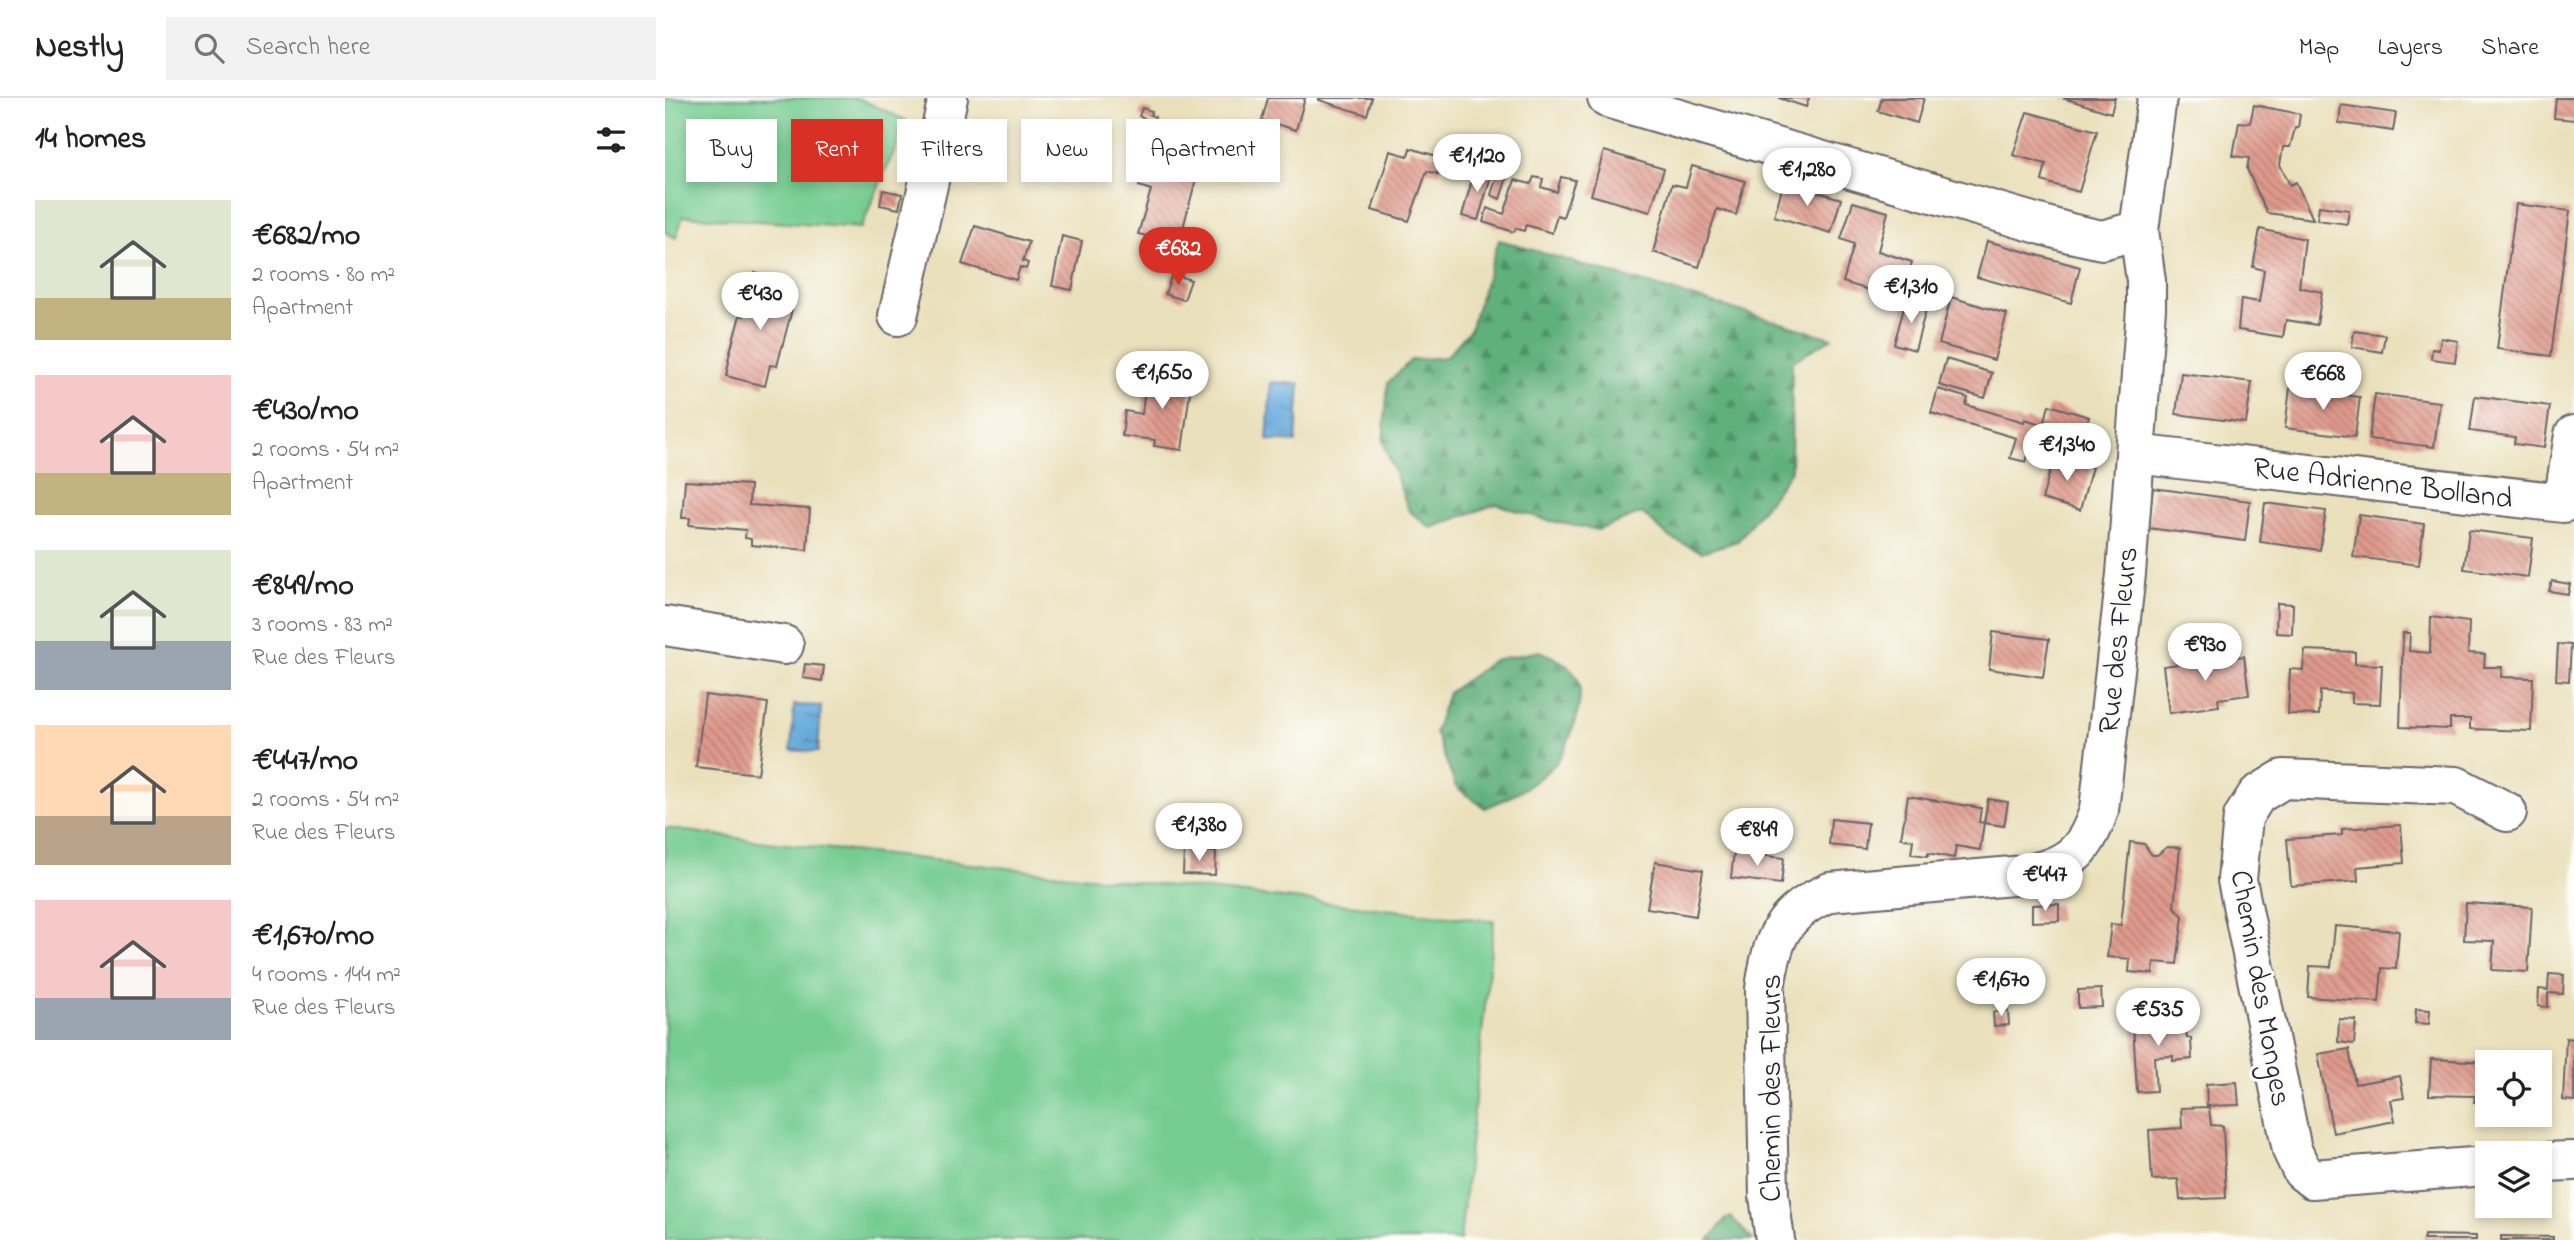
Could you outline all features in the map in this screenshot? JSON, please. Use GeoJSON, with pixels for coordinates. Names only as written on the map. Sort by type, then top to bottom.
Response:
{"type":"FeatureCollection","features":[{"type":"Feature","properties":{"kind":"street"},"geometry":{"type":"LineString","coordinates":[[898,316],[948,98]]}},
{"type":"Feature","properties":{"kind":"street"},"geometry":{"type":"LineString","coordinates":[[1607,98],[2070,233],[2102,240],[2139,230]]}},
{"type":"Feature","properties":{"kind":"street","name":"Rue des Fleurs"},"geometry":{"type":"LineString","coordinates":[[1776,936],[1799,908],[1830,892],[2024,875],[2052,869],[2076,853],[2092,830],[2099,810],[2126,574],[2146,308],[2146,281],[2139,230],[2157,98]]}},
{"type":"Feature","properties":{"kind":"street","name":"Rue Adrienne Bolland"},"geometry":{"type":"LineString","coordinates":[[2135,454],[2563,503],[2574,435]]}},
{"type":"Feature","properties":{"kind":"street"},"geometry":{"type":"LineString","coordinates":[[665,626],[784,645]]}},
{"type":"Feature","properties":{"kind":"street","name":"Chemin des Monges"},"geometry":{"type":"LineString","coordinates":[[2475,1167],[2312,1180],[2302,1171],[2292,1150],[2237,880],[2243,817],[2257,795],[2283,779],[2456,786],[2507,813]]}},
{"type":"Feature","properties":{"kind":"street","name":"Chemin des Fleurs"},"geometry":{"type":"LineString","coordinates":[[1775,1240],[1769,1196],[1765,989],[1776,936]]}},
{"type":"Feature","properties":{"kind":"street"},"geometry":{"type":"LineString","coordinates":[[2552,1162],[2574,1161]]}},
{"type":"Feature","properties":{"kind":"green space"},"geometry":{"type":"Polygon","coordinates":[[[665,98],[858,98],[903,119],[897,119],[897,144],[883,177],[883,119],[791,119],[791,182],[881,182],[861,228],[683,216],[676,238],[665,232],[665,98]]]}},
{"type":"Feature","properties":{"kind":"green space"},"geometry":{"type":"Polygon","coordinates":[[[1499,240],[1832,338],[1792,362],[1791,471],[1738,541],[1702,552],[1670,538],[1642,513],[1598,530],[1546,520],[1496,504],[1431,528],[1409,511],[1383,442],[1388,383],[1411,360],[1446,357],[1470,330],[1499,240]]]}},
{"type":"Feature","properties":{"kind":"green space"},"geometry":{"type":"Polygon","coordinates":[[[1540,651],[1567,666],[1578,680],[1580,699],[1570,738],[1553,766],[1521,790],[1485,808],[1456,787],[1435,732],[1448,693],[1494,660],[1540,651]]]}},
{"type":"Feature","properties":{"kind":"green space"},"geometry":{"type":"Polygon","coordinates":[[[665,828],[758,841],[1494,921],[1460,1240],[665,1240],[665,828]]]}},
{"type":"Feature","properties":{"kind":"green space"},"geometry":{"type":"Polygon","coordinates":[[[1731,1217],[1753,1240],[1709,1240],[1725,1220],[1731,1217]]]}},
{"type":"Feature","properties":{"kind":"water"},"geometry":{"type":"Polygon","coordinates":[[[1271,382],[1300,384],[1296,442],[1267,440],[1271,382]]]}},
{"type":"Feature","properties":{"kind":"water"},"geometry":{"type":"Polygon","coordinates":[[[794,705],[821,706],[818,752],[791,750],[794,705]]]}},
{"type":"Feature","properties":{"kind":"building"},"geometry":{"type":"Polygon","coordinates":[[[1268,98],[1305,98],[1296,130],[1280,125],[1280,119],[1262,119],[1268,98]]]}},
{"type":"Feature","properties":{"kind":"building"},"geometry":{"type":"Polygon","coordinates":[[[1319,98],[1372,98],[1367,115],[1319,98]]]}},
{"type":"Feature","properties":{"kind":"building"},"geometry":{"type":"Polygon","coordinates":[[[1779,98],[1809,98],[1806,107],[1779,98]]]}},
{"type":"Feature","properties":{"kind":"building"},"geometry":{"type":"Polygon","coordinates":[[[1882,98],[1924,98],[1917,123],[1878,111],[1882,98]]]}},
{"type":"Feature","properties":{"kind":"building"},"geometry":{"type":"Polygon","coordinates":[[[2063,98],[2115,98],[2111,113],[2063,98]]]}},
{"type":"Feature","properties":{"kind":"building"},"geometry":{"type":"Polygon","coordinates":[[[2556,98],[2574,98],[2574,120],[2554,118],[2556,98]]]}},
{"type":"Feature","properties":{"kind":"building"},"geometry":{"type":"Polygon","coordinates":[[[2254,105],[2300,114],[2298,128],[2295,128],[2290,147],[2283,147],[2280,165],[2290,185],[2296,182],[2313,219],[2267,213],[2247,169],[2249,158],[2233,156],[2239,122],[2250,123],[2254,105]]]}},
{"type":"Feature","properties":{"kind":"building"},"geometry":{"type":"Polygon","coordinates":[[[2341,105],[2396,113],[2393,131],[2339,123],[2341,105]]]}},
{"type":"Feature","properties":{"kind":"building"},"geometry":{"type":"Polygon","coordinates":[[[1142,108],[1152,111],[1150,115],[1155,117],[1145,119],[1139,116],[1142,108]]]}},
{"type":"Feature","properties":{"kind":"building"},"geometry":{"type":"Polygon","coordinates":[[[2027,112],[2097,131],[2079,192],[2042,181],[2046,164],[2013,155],[2027,112]]]}},
{"type":"Feature","properties":{"kind":"building"},"geometry":{"type":"Polygon","coordinates":[[[1410,148],[1443,158],[1438,174],[1427,171],[1409,221],[1372,210],[1390,151],[1408,156],[1410,148]]]}},
{"type":"Feature","properties":{"kind":"building"},"geometry":{"type":"Polygon","coordinates":[[[1604,151],[1664,169],[1650,212],[1591,195],[1604,151]]]}},
{"type":"Feature","properties":{"kind":"building"},"geometry":{"type":"Polygon","coordinates":[[[1504,153],[1514,156],[1500,199],[1491,195],[1504,153]]]}},
{"type":"Feature","properties":{"kind":"building"},"geometry":{"type":"Polygon","coordinates":[[[1692,166],[1745,181],[1736,215],[1717,209],[1699,267],[1653,252],[1672,184],[1686,187],[1692,166]]]}},
{"type":"Feature","properties":{"kind":"building"},"geometry":{"type":"Polygon","coordinates":[[[1475,169],[1492,173],[1478,220],[1462,216],[1475,169]]]}},
{"type":"Feature","properties":{"kind":"building"},"geometry":{"type":"Polygon","coordinates":[[[1534,177],[1543,179],[1541,187],[1557,192],[1561,177],[1575,180],[1563,217],[1557,215],[1552,233],[1526,225],[1524,231],[1516,228],[1514,232],[1483,222],[1487,208],[1504,214],[1515,180],[1531,184],[1534,177]]]}},
{"type":"Feature","properties":{"kind":"building"},"geometry":{"type":"Polygon","coordinates":[[[1140,182],[1195,182],[1179,243],[1138,234],[1151,190],[1139,186],[1140,182]]]}},
{"type":"Feature","properties":{"kind":"building"},"geometry":{"type":"Polygon","coordinates":[[[1784,182],[1841,199],[1831,233],[1774,216],[1784,182]]]}},
{"type":"Feature","properties":{"kind":"building"},"geometry":{"type":"Polygon","coordinates":[[[883,190],[902,194],[899,209],[880,205],[883,190]]]}},
{"type":"Feature","properties":{"kind":"building"},"geometry":{"type":"Polygon","coordinates":[[[1853,202],[1888,212],[1878,251],[1912,262],[1901,300],[1843,282],[1854,244],[1841,239],[1853,202]]]}},
{"type":"Feature","properties":{"kind":"building"},"geometry":{"type":"Polygon","coordinates":[[[2516,204],[2570,211],[2551,356],[2497,349],[2516,204]]]}},
{"type":"Feature","properties":{"kind":"building"},"geometry":{"type":"Polygon","coordinates":[[[2319,206],[2349,210],[2347,224],[2317,220],[2319,206]]]}},
{"type":"Feature","properties":{"kind":"building"},"geometry":{"type":"Polygon","coordinates":[[[975,226],[1029,242],[1023,261],[1028,263],[1026,269],[1020,267],[1016,280],[962,264],[975,226]]]}},
{"type":"Feature","properties":{"kind":"building"},"geometry":{"type":"Polygon","coordinates":[[[2260,229],[2305,239],[2299,287],[2322,292],[2317,325],[2286,320],[2283,337],[2238,330],[2241,299],[2259,302],[2264,270],[2253,267],[2260,229]]]}},
{"type":"Feature","properties":{"kind":"building"},"geometry":{"type":"Polygon","coordinates":[[[1062,236],[1082,241],[1072,290],[1052,286],[1062,236]]]}},
{"type":"Feature","properties":{"kind":"building"},"geometry":{"type":"Polygon","coordinates":[[[1987,241],[2080,267],[2071,303],[1977,277],[1987,241]]]}},
{"type":"Feature","properties":{"kind":"building"},"geometry":{"type":"Polygon","coordinates":[[[755,273],[782,280],[778,298],[794,302],[777,366],[770,365],[765,386],[726,376],[740,315],[744,316],[755,273]]]}},
{"type":"Feature","properties":{"kind":"building"},"geometry":{"type":"Polygon","coordinates":[[[1172,274],[1191,280],[1184,300],[1165,294],[1172,274]]]}},
{"type":"Feature","properties":{"kind":"building"},"geometry":{"type":"Polygon","coordinates":[[[1951,297],[2007,314],[1994,360],[1939,344],[1951,297]]]}},
{"type":"Feature","properties":{"kind":"building"},"geometry":{"type":"Polygon","coordinates":[[[1906,300],[1927,306],[1915,350],[1894,344],[1906,300]]]}},
{"type":"Feature","properties":{"kind":"building"},"geometry":{"type":"Polygon","coordinates":[[[2354,331],[2385,335],[2382,352],[2352,347],[2354,331]]]}},
{"type":"Feature","properties":{"kind":"building"},"geometry":{"type":"Polygon","coordinates":[[[2441,338],[2458,341],[2455,362],[2431,359],[2432,349],[2439,350],[2441,338]]]}},
{"type":"Feature","properties":{"kind":"building"},"geometry":{"type":"Polygon","coordinates":[[[1946,359],[1992,373],[1985,398],[1939,385],[1946,359]]]}},
{"type":"Feature","properties":{"kind":"building"},"geometry":{"type":"Polygon","coordinates":[[[1147,371],[1192,377],[1182,450],[1154,446],[1155,440],[1122,436],[1125,411],[1142,414],[1147,371]]]}},
{"type":"Feature","properties":{"kind":"building"},"geometry":{"type":"Polygon","coordinates":[[[2181,373],[2252,382],[2246,423],[2176,414],[2181,373]]]}},
{"type":"Feature","properties":{"kind":"building"},"geometry":{"type":"Polygon","coordinates":[[[2290,388],[2360,397],[2355,437],[2285,428],[2290,388]]]}},
{"type":"Feature","properties":{"kind":"building"},"geometry":{"type":"Polygon","coordinates":[[[1938,389],[1968,398],[1966,405],[2024,422],[2025,419],[2044,425],[2049,405],[2089,417],[2077,455],[2032,442],[2026,462],[2010,458],[2016,438],[1931,413],[1938,389]]]}},
{"type":"Feature","properties":{"kind":"building"},"geometry":{"type":"Polygon","coordinates":[[[2375,394],[2440,402],[2434,447],[2369,439],[2375,394]]]}},
{"type":"Feature","properties":{"kind":"building"},"geometry":{"type":"Polygon","coordinates":[[[2475,396],[2550,406],[2544,448],[2514,444],[2515,437],[2470,431],[2475,396]]]}},
{"type":"Feature","properties":{"kind":"building"},"geometry":{"type":"Polygon","coordinates":[[[2054,457],[2092,467],[2080,510],[2042,499],[2054,457]]]}},
{"type":"Feature","properties":{"kind":"building"},"geometry":{"type":"Polygon","coordinates":[[[685,481],[750,485],[749,505],[810,509],[807,550],[751,545],[751,539],[745,538],[746,530],[689,525],[690,518],[682,518],[685,481]]]}},
{"type":"Feature","properties":{"kind":"building"},"geometry":{"type":"Polygon","coordinates":[[[2153,488],[2250,501],[2245,541],[2148,528],[2153,488]]]}},
{"type":"Feature","properties":{"kind":"building"},"geometry":{"type":"Polygon","coordinates":[[[2265,503],[2326,511],[2320,550],[2260,542],[2265,503]]]}},
{"type":"Feature","properties":{"kind":"building"},"geometry":{"type":"Polygon","coordinates":[[[2359,515],[2424,524],[2419,565],[2353,557],[2359,515]]]}},
{"type":"Feature","properties":{"kind":"building"},"geometry":{"type":"Polygon","coordinates":[[[2469,530],[2533,538],[2528,577],[2464,569],[2469,530]]]}},
{"type":"Feature","properties":{"kind":"building"},"geometry":{"type":"Polygon","coordinates":[[[2552,581],[2570,584],[2568,594],[2549,591],[2552,581]]]}},
{"type":"Feature","properties":{"kind":"building"},"geometry":{"type":"Polygon","coordinates":[[[2277,603],[2293,604],[2292,634],[2276,633],[2277,603]]]}},
{"type":"Feature","properties":{"kind":"building"},"geometry":{"type":"Polygon","coordinates":[[[2431,617],[2469,622],[2468,653],[2485,654],[2484,667],[2502,667],[2501,677],[2533,678],[2531,731],[2470,729],[2470,719],[2450,719],[2450,729],[2400,727],[2403,633],[2410,633],[2409,651],[2430,653],[2431,617]]]}},
{"type":"Feature","properties":{"kind":"building"},"geometry":{"type":"Polygon","coordinates":[[[1993,632],[2049,639],[2043,677],[1989,669],[1993,632]]]}},
{"type":"Feature","properties":{"kind":"building"},"geometry":{"type":"Polygon","coordinates":[[[2558,644],[2571,645],[2569,681],[2556,680],[2558,644]]]}},
{"type":"Feature","properties":{"kind":"building"},"geometry":{"type":"Polygon","coordinates":[[[2305,650],[2355,652],[2355,664],[2382,665],[2380,704],[2352,703],[2352,693],[2320,691],[2319,715],[2288,714],[2290,669],[2303,670],[2305,650]]]}},
{"type":"Feature","properties":{"kind":"building"},"geometry":{"type":"Polygon","coordinates":[[[2244,656],[2249,695],[2218,699],[2219,706],[2169,713],[2163,666],[2244,656]]]}},
{"type":"Feature","properties":{"kind":"building"},"geometry":{"type":"Polygon","coordinates":[[[805,664],[824,666],[822,681],[803,678],[805,664]]]}},
{"type":"Feature","properties":{"kind":"building"},"geometry":{"type":"Polygon","coordinates":[[[705,695],[768,703],[758,774],[696,767],[705,695]]]}},
{"type":"Feature","properties":{"kind":"building"},"geometry":{"type":"Polygon","coordinates":[[[1908,796],[1981,808],[1979,822],[1984,823],[1980,850],[1956,846],[1954,858],[1928,853],[1928,856],[1911,854],[1913,840],[1901,838],[1908,796]]]}},
{"type":"Feature","properties":{"kind":"building"},"geometry":{"type":"Polygon","coordinates":[[[1988,799],[2008,802],[2004,826],[1984,823],[1988,799]]]}},
{"type":"Feature","properties":{"kind":"building"},"geometry":{"type":"Polygon","coordinates":[[[1831,819],[1868,823],[1865,849],[1829,845],[1831,819]]]}},
{"type":"Feature","properties":{"kind":"building"},"geometry":{"type":"Polygon","coordinates":[[[2401,825],[2404,863],[2357,867],[2358,881],[2291,886],[2287,839],[2342,835],[2342,829],[2401,825]]]}},
{"type":"Feature","properties":{"kind":"building"},"geometry":{"type":"Polygon","coordinates":[[[2130,842],[2144,844],[2152,855],[2157,855],[2167,847],[2180,848],[2174,907],[2183,916],[2177,964],[2154,962],[2153,974],[2129,972],[2130,959],[2107,957],[2111,924],[2121,925],[2130,842]]]}},
{"type":"Feature","properties":{"kind":"building"},"geometry":{"type":"Polygon","coordinates":[[[1184,850],[1216,852],[1215,875],[1183,874],[1184,850]]]}},
{"type":"Feature","properties":{"kind":"building"},"geometry":{"type":"Polygon","coordinates":[[[1734,852],[1784,858],[1781,884],[1731,878],[1734,852]]]}},
{"type":"Feature","properties":{"kind":"building"},"geometry":{"type":"Polygon","coordinates":[[[1655,862],[1703,870],[1696,916],[1647,908],[1655,862]]]}},
{"type":"Feature","properties":{"kind":"building"},"geometry":{"type":"Polygon","coordinates":[[[2466,903],[2532,907],[2528,972],[2492,970],[2494,941],[2464,940],[2466,903]]]}},
{"type":"Feature","properties":{"kind":"building"},"geometry":{"type":"Polygon","coordinates":[[[2059,904],[2059,921],[2032,922],[2032,905],[2059,904]]]}},
{"type":"Feature","properties":{"kind":"building"},"geometry":{"type":"Polygon","coordinates":[[[2335,926],[2399,931],[2396,969],[2382,968],[2379,1002],[2308,997],[2310,966],[2331,967],[2335,926]]]}},
{"type":"Feature","properties":{"kind":"building"},"geometry":{"type":"Polygon","coordinates":[[[2549,974],[2564,975],[2563,994],[2548,993],[2548,1007],[2538,1006],[2539,989],[2548,990],[2549,974]]]}},
{"type":"Feature","properties":{"kind":"building"},"geometry":{"type":"Polygon","coordinates":[[[2101,989],[2102,1007],[2078,1008],[2078,990],[2101,989]]]}},
{"type":"Feature","properties":{"kind":"building"},"geometry":{"type":"Polygon","coordinates":[[[2416,1009],[2430,1010],[2429,1024],[2415,1023],[2416,1009]]]}},
{"type":"Feature","properties":{"kind":"building"},"geometry":{"type":"Polygon","coordinates":[[[2008,1011],[2009,1025],[1994,1026],[1993,1012],[2008,1011]]]}},
{"type":"Feature","properties":{"kind":"building"},"geometry":{"type":"Polygon","coordinates":[[[2168,1017],[2173,1022],[2185,1021],[2187,1038],[2191,1038],[2192,1059],[2173,1061],[2173,1056],[2154,1057],[2156,1091],[2137,1092],[2133,1024],[2151,1023],[2151,1018],[2168,1017]]]}},
{"type":"Feature","properties":{"kind":"building"},"geometry":{"type":"Polygon","coordinates":[[[2339,1019],[2356,1020],[2354,1044],[2338,1042],[2339,1019]]]}},
{"type":"Feature","properties":{"kind":"building"},"geometry":{"type":"Polygon","coordinates":[[[2566,1038],[2574,1039],[2574,1101],[2563,1100],[2566,1038]]]}},
{"type":"Feature","properties":{"kind":"building"},"geometry":{"type":"Polygon","coordinates":[[[2349,1049],[2355,1084],[2400,1076],[2404,1098],[2391,1100],[2395,1121],[2333,1133],[2318,1054],[2349,1049]]]}},
{"type":"Feature","properties":{"kind":"building"},"geometry":{"type":"Polygon","coordinates":[[[2431,1059],[2475,1061],[2475,1096],[2429,1095],[2431,1059]]]}},
{"type":"Feature","properties":{"kind":"building"},"geometry":{"type":"Polygon","coordinates":[[[2237,1082],[2239,1105],[2207,1106],[2206,1084],[2237,1082]]]}},
{"type":"Feature","properties":{"kind":"building"},"geometry":{"type":"Polygon","coordinates":[[[2209,1107],[2211,1125],[2223,1126],[2226,1198],[2180,1200],[2178,1179],[2152,1180],[2149,1130],[2182,1128],[2181,1108],[2209,1107]]]}},
{"type":"Feature","properties":{"kind":"building"},"geometry":{"type":"Polygon","coordinates":[[[2424,1235],[2476,1236],[2476,1240],[2423,1240],[2424,1235]]]}},
{"type":"Feature","properties":{"kind":"building"},"geometry":{"type":"Polygon","coordinates":[[[2501,1236],[2553,1237],[2553,1240],[2501,1240],[2501,1236]]]}}]}
